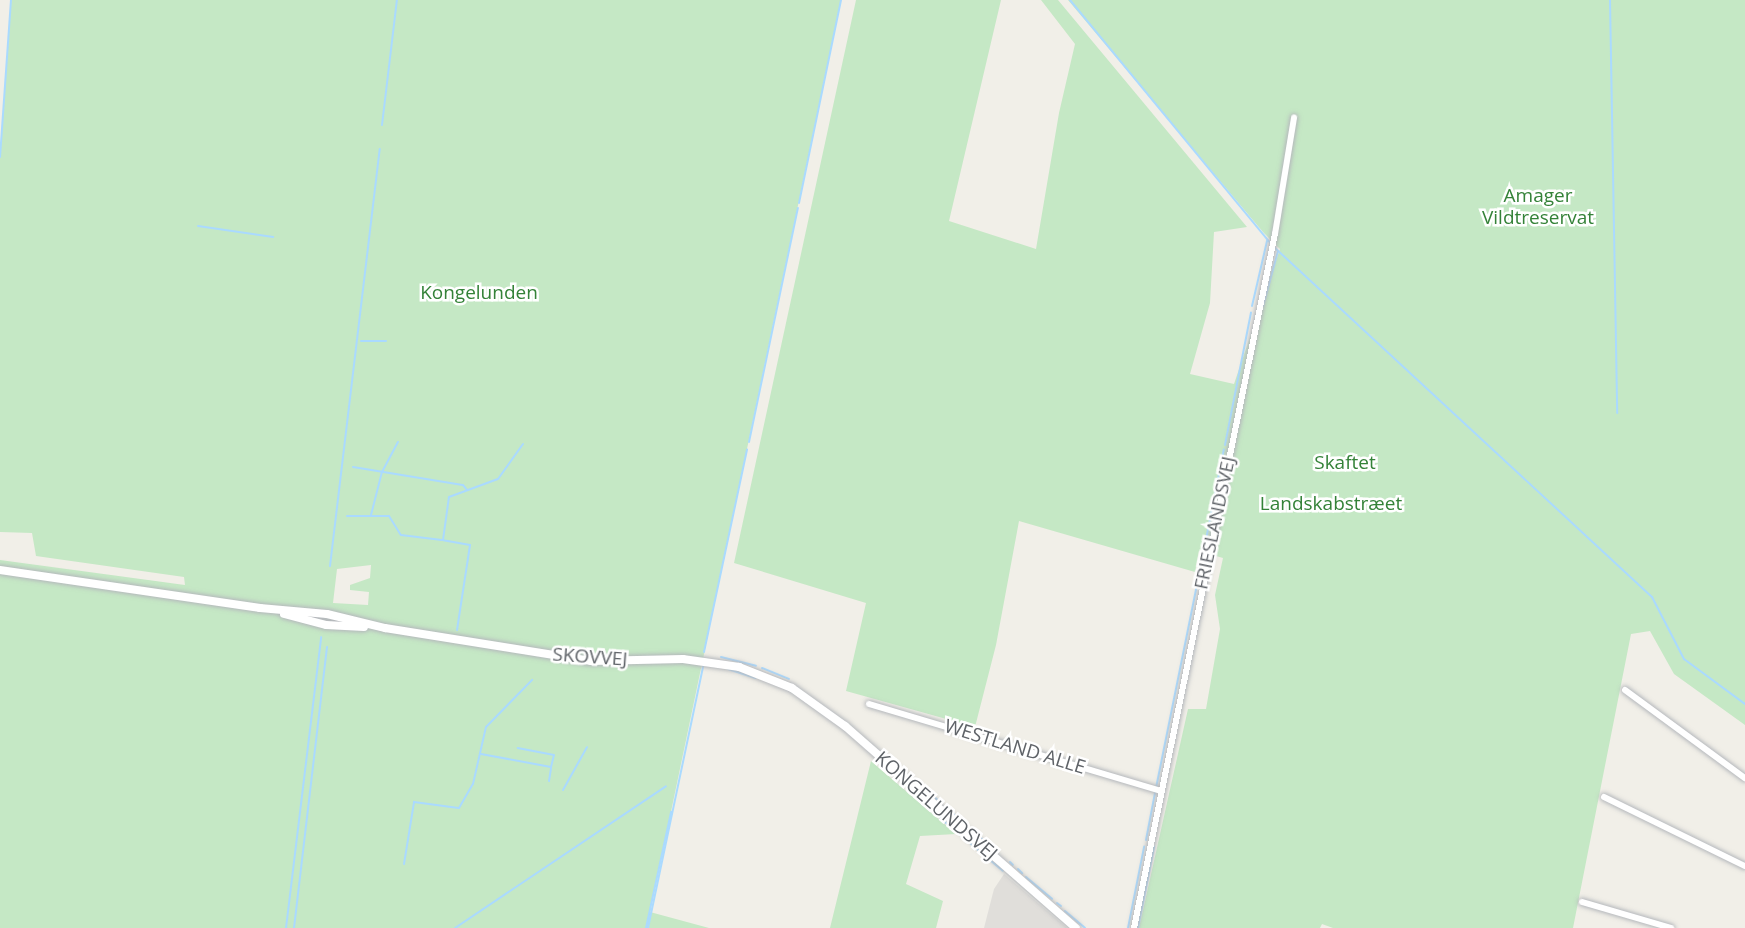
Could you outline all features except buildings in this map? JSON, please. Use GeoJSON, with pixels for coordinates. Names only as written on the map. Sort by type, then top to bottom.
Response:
{"type":"FeatureCollection","features":[{"type":"Feature","properties":{"kind":"street","name":"FRIESLANDSVEJ"},"geometry":{"type":"LineString","coordinates":[[1134,928],[1275,234],[1294,118]]}},
{"type":"Feature","properties":{"kind":"street","name":"SKOVVEJ"},"geometry":{"type":"LineString","coordinates":[[0,570],[260,608],[326,625],[385,628],[591,661],[713,662],[739,667],[792,688]]}},
{"type":"Feature","properties":{"kind":"street","name":"KONGELUNDSVEJ"},"geometry":{"type":"LineString","coordinates":[[792,688],[845,726],[1076,928]]}},
{"type":"Feature","properties":{"kind":"street"},"geometry":{"type":"LineString","coordinates":[[1625,690],[1745,778]]}},
{"type":"Feature","properties":{"kind":"street","name":"WESTLAND ALLE"},"geometry":{"type":"LineString","coordinates":[[869,704],[1160,791]]}},
{"type":"Feature","properties":{"kind":"street"},"geometry":{"type":"LineString","coordinates":[[1604,797],[1745,866]]}},
{"type":"Feature","properties":{"kind":"street"},"geometry":{"type":"LineString","coordinates":[[1582,902],[1671,928]]}},
{"type":"Feature","properties":{"kind":"shaded area"},"geometry":{"type":"Polygon","coordinates":[[[1004,874],[1067,928],[984,928],[994,889],[1004,874]]]}},
{"type":"Feature","properties":{"kind":"green space","name":"Kongelunden"},"geometry":{"type":"Polygon","coordinates":[[[11,0],[841,0],[650,912],[709,928],[0,928],[0,560],[185,585],[184,577],[36,556],[32,533],[0,532],[0,157],[11,0]],[[371,565],[337,569],[333,603],[368,605],[369,592],[350,590],[350,585],[370,578],[371,565]]]}},
{"type":"Feature","properties":{"kind":"green space"},"geometry":{"type":"Polygon","coordinates":[[[856,0],[1001,0],[949,221],[1036,249],[1059,113],[1075,44],[1041,0],[1058,0],[1247,227],[1214,232],[1210,303],[1190,374],[1234,384],[1280,249],[1068,0],[1745,0],[1745,725],[1674,674],[1650,631],[1631,634],[1573,928],[1333,928],[1322,924],[1320,928],[1139,928],[1188,709],[1206,709],[1220,629],[1215,595],[1223,558],[1199,551],[1195,572],[1019,521],[996,645],[975,727],[846,691],[866,603],[734,563],[856,0]]]}},
{"type":"Feature","properties":{"kind":"green space"},"geometry":{"type":"Polygon","coordinates":[[[871,761],[956,834],[920,836],[906,884],[943,901],[936,928],[830,928],[871,761]]]}},
{"type":"Feature","properties":{"kind":"waterway"},"geometry":{"type":"LineString","coordinates":[[0,157],[11,0]]}},
{"type":"Feature","properties":{"kind":"waterway"},"geometry":{"type":"LineString","coordinates":[[382,125],[397,0]]}},
{"type":"Feature","properties":{"kind":"waterway"},"geometry":{"type":"LineString","coordinates":[[799,203],[841,0]]}},
{"type":"Feature","properties":{"kind":"waterway"},"geometry":{"type":"LineString","coordinates":[[1070,0],[1270,243]]}},
{"type":"Feature","properties":{"kind":"waterway"},"geometry":{"type":"LineString","coordinates":[[1610,0],[1617,413]]}},
{"type":"Feature","properties":{"kind":"waterway"},"geometry":{"type":"LineString","coordinates":[[330,566],[380,149]]}},
{"type":"Feature","properties":{"kind":"waterway"},"geometry":{"type":"LineString","coordinates":[[749,442],[798,208]]}},
{"type":"Feature","properties":{"kind":"waterway"},"geometry":{"type":"LineString","coordinates":[[198,226],[273,237]]}},
{"type":"Feature","properties":{"kind":"waterway"},"geometry":{"type":"LineString","coordinates":[[1252,306],[1267,241]]}},
{"type":"Feature","properties":{"kind":"waterway"},"geometry":{"type":"LineString","coordinates":[[1275,248],[1652,597],[1684,659],[1745,704]]}},
{"type":"Feature","properties":{"kind":"waterway"},"geometry":{"type":"LineString","coordinates":[[1263,306],[1278,251]]}},
{"type":"Feature","properties":{"kind":"waterway"},"geometry":{"type":"LineString","coordinates":[[1225,445],[1251,313]]}},
{"type":"Feature","properties":{"kind":"waterway"},"geometry":{"type":"LineString","coordinates":[[361,341],[386,341]]}},
{"type":"Feature","properties":{"kind":"waterway"},"geometry":{"type":"LineString","coordinates":[[371,515],[382,472],[398,442]]}},
{"type":"Feature","properties":{"kind":"waterway"},"geometry":{"type":"LineString","coordinates":[[457,630],[470,545],[443,540],[449,497],[498,479],[523,444]]}},
{"type":"Feature","properties":{"kind":"waterway"},"geometry":{"type":"LineString","coordinates":[[1199,575],[1224,449]]}},
{"type":"Feature","properties":{"kind":"waterway"},"geometry":{"type":"LineString","coordinates":[[704,652],[747,450]]}},
{"type":"Feature","properties":{"kind":"waterway"},"geometry":{"type":"LineString","coordinates":[[353,467],[463,485],[467,490]]}},
{"type":"Feature","properties":{"kind":"waterway"},"geometry":{"type":"LineString","coordinates":[[347,516],[389,516],[401,535],[442,540]]}},
{"type":"Feature","properties":{"kind":"waterway"},"geometry":{"type":"LineString","coordinates":[[1156,788],[1198,579]]}},
{"type":"Feature","properties":{"kind":"waterway"},"geometry":{"type":"LineString","coordinates":[[286,928],[321,637]]}},
{"type":"Feature","properties":{"kind":"waterway"},"geometry":{"type":"LineString","coordinates":[[294,928],[327,647]]}},
{"type":"Feature","properties":{"kind":"waterway"},"geometry":{"type":"LineString","coordinates":[[721,657],[756,666]]}},
{"type":"Feature","properties":{"kind":"waterway"},"geometry":{"type":"LineString","coordinates":[[648,928],[703,666]]}},
{"type":"Feature","properties":{"kind":"waterway"},"geometry":{"type":"LineString","coordinates":[[762,668],[789,679]]}},
{"type":"Feature","properties":{"kind":"waterway"},"geometry":{"type":"LineString","coordinates":[[728,669],[756,678]]}},
{"type":"Feature","properties":{"kind":"waterway"},"geometry":{"type":"LineString","coordinates":[[404,864],[414,802],[459,808],[473,784],[486,727],[532,680]]}},
{"type":"Feature","properties":{"kind":"waterway"},"geometry":{"type":"LineString","coordinates":[[563,790],[587,747]]}},
{"type":"Feature","properties":{"kind":"waterway"},"geometry":{"type":"LineString","coordinates":[[481,754],[551,767],[554,755],[518,748]]}},
{"type":"Feature","properties":{"kind":"waterway"},"geometry":{"type":"LineString","coordinates":[[549,781],[551,768]]}},
{"type":"Feature","properties":{"kind":"waterway"},"geometry":{"type":"LineString","coordinates":[[908,775],[937,799]]}},
{"type":"Feature","properties":{"kind":"waterway"},"geometry":{"type":"LineString","coordinates":[[455,928],[666,786]]}},
{"type":"Feature","properties":{"kind":"waterway"},"geometry":{"type":"LineString","coordinates":[[1146,840],[1155,793]]}},
{"type":"Feature","properties":{"kind":"waterway"},"geometry":{"type":"LineString","coordinates":[[925,804],[952,828]]}},
{"type":"Feature","properties":{"kind":"waterway"},"geometry":{"type":"LineString","coordinates":[[945,807],[966,824]]}},
{"type":"Feature","properties":{"kind":"waterway"},"geometry":{"type":"LineString","coordinates":[[646,928],[671,812]]}},
{"type":"Feature","properties":{"kind":"waterway"},"geometry":{"type":"LineString","coordinates":[[974,831],[986,843]]}},
{"type":"Feature","properties":{"kind":"waterway"},"geometry":{"type":"LineString","coordinates":[[957,832],[1003,871]]}},
{"type":"Feature","properties":{"kind":"waterway"},"geometry":{"type":"LineString","coordinates":[[1128,928],[1144,847]]}},
{"type":"Feature","properties":{"kind":"waterway"},"geometry":{"type":"LineString","coordinates":[[1138,928],[1154,847]]}},
{"type":"Feature","properties":{"kind":"waterway"},"geometry":{"type":"LineString","coordinates":[[1010,862],[1013,865]]}},
{"type":"Feature","properties":{"kind":"waterway"},"geometry":{"type":"LineString","coordinates":[[1018,869],[1022,873]]}},
{"type":"Feature","properties":{"kind":"waterway"},"geometry":{"type":"LineString","coordinates":[[1026,877],[1052,899]]}},
{"type":"Feature","properties":{"kind":"waterway"},"geometry":{"type":"LineString","coordinates":[[1057,903],[1061,906]]}},
{"type":"Feature","properties":{"kind":"waterway"},"geometry":{"type":"LineString","coordinates":[[1065,911],[1085,928]]}},
{"type":"Feature","properties":{"kind":"park label","name":"Amager Vildtreservat"},"geometry":{"type":"Point","coordinates":[1538,207]}},
{"type":"Feature","properties":{"kind":"park label","name":"Skaftet"},"geometry":{"type":"Point","coordinates":[1345,463]}},
{"type":"Feature","properties":{"kind":"park label","name":"Landskabstræet"},"geometry":{"type":"Point","coordinates":[1331,504]}}]}
